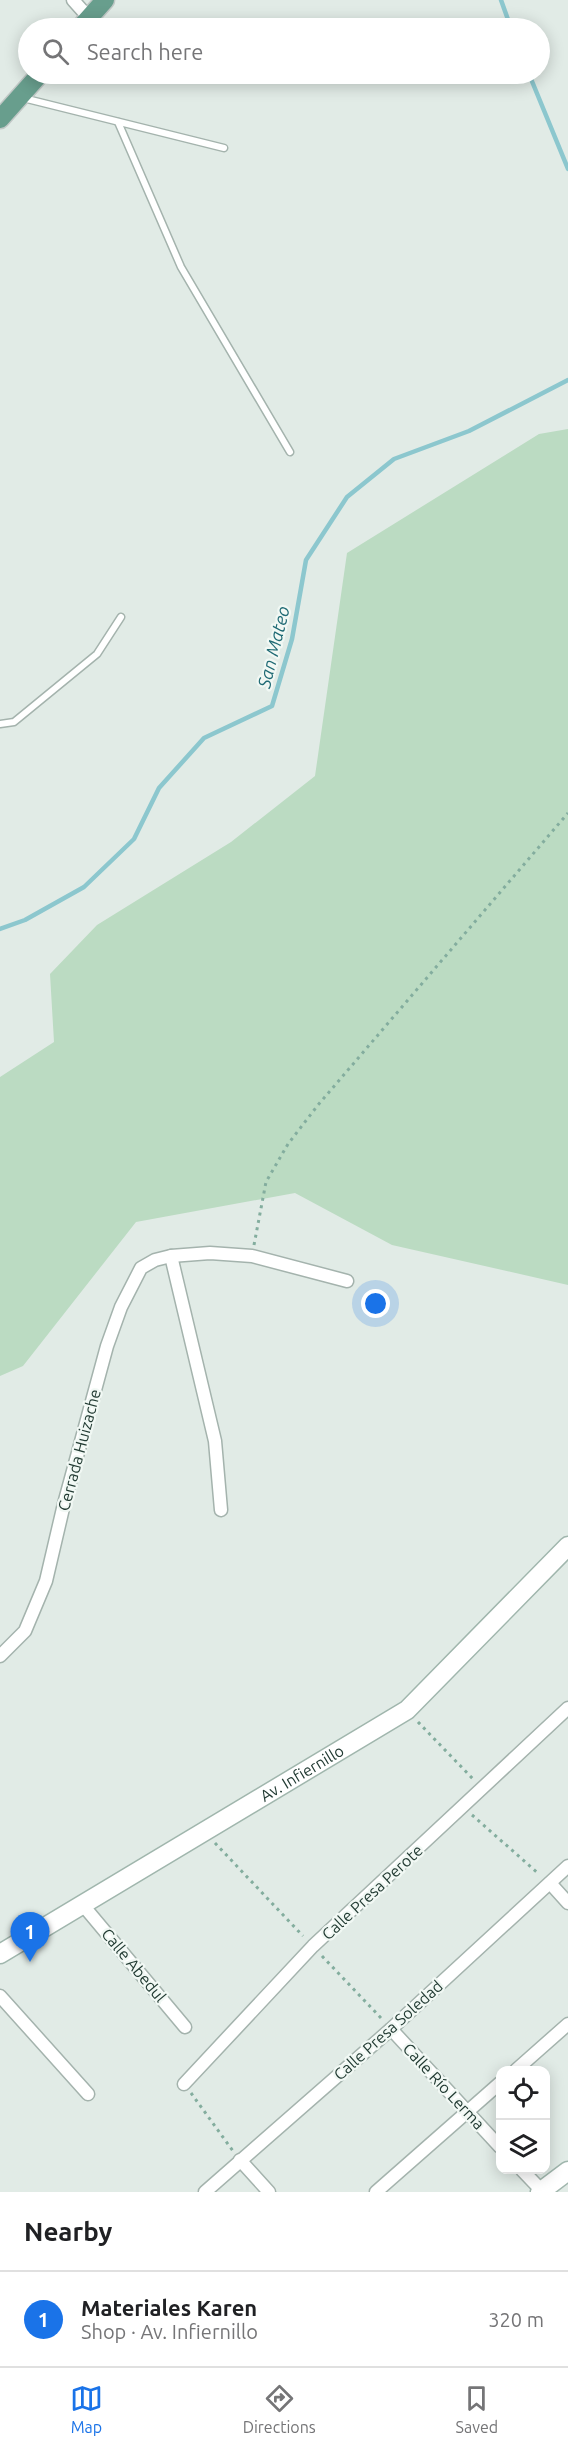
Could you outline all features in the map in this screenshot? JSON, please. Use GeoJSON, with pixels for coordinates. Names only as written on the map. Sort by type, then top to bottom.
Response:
{"type":"FeatureCollection","features":[{"type":"Feature","properties":{"kind":"main road"},"geometry":{"type":"LineString","coordinates":[[89,18],[105,0]]}},
{"type":"Feature","properties":{"kind":"main road"},"geometry":{"type":"LineString","coordinates":[[0,119],[31,84]]}},
{"type":"Feature","properties":{"kind":"street"},"geometry":{"type":"LineString","coordinates":[[73,0],[82,18]]}},
{"type":"Feature","properties":{"kind":"street","name":"Cerrada Huizache"},"geometry":{"type":"LineString","coordinates":[[0,1656],[25,1631],[46,1581],[64,1504],[107,1346],[121,1306],[141,1268],[155,1260],[171,1256],[210,1252],[252,1256],[347,1281]]}},
{"type":"Feature","properties":{"kind":"street"},"geometry":{"type":"LineString","coordinates":[[171,1256],[215,1441],[221,1510]]}},
{"type":"Feature","properties":{"kind":"street","name":"Av. Infiernillo"},"geometry":{"type":"LineString","coordinates":[[0,1954],[206,1833],[407,1710],[568,1546]]}},
{"type":"Feature","properties":{"kind":"street","name":"Calle Presa Perote"},"geometry":{"type":"LineString","coordinates":[[184,2084],[313,1946],[483,1790],[568,1708]]}},
{"type":"Feature","properties":{"kind":"street","name":"Calle Presa Soledad"},"geometry":{"type":"LineString","coordinates":[[205,2192],[391,2029],[568,1866]]}},
{"type":"Feature","properties":{"kind":"street"},"geometry":{"type":"LineString","coordinates":[[550,1883],[568,1904]]}},
{"type":"Feature","properties":{"kind":"street","name":"Calle Abedul"},"geometry":{"type":"LineString","coordinates":[[82,1904],[185,2027]]}},
{"type":"Feature","properties":{"kind":"street"},"geometry":{"type":"LineString","coordinates":[[0,1996],[88,2094]]}},
{"type":"Feature","properties":{"kind":"street"},"geometry":{"type":"LineString","coordinates":[[521,2066],[568,2024]]}},
{"type":"Feature","properties":{"kind":"street","name":"Calle Río Lerma"},"geometry":{"type":"LineString","coordinates":[[391,2029],[496,2142]]}},
{"type":"Feature","properties":{"kind":"street"},"geometry":{"type":"LineString","coordinates":[[376,2192],[496,2087]]}},
{"type":"Feature","properties":{"kind":"street"},"geometry":{"type":"LineString","coordinates":[[240,2160],[269,2192]]}},
{"type":"Feature","properties":{"kind":"street"},"geometry":{"type":"LineString","coordinates":[[526,2174],[541,2191],[568,2171]]}},
{"type":"Feature","properties":{"kind":"lane"},"geometry":{"type":"LineString","coordinates":[[20,97],[224,148]]}},
{"type":"Feature","properties":{"kind":"lane"},"geometry":{"type":"LineString","coordinates":[[118,122],[181,267],[290,452]]}},
{"type":"Feature","properties":{"kind":"lane"},"geometry":{"type":"LineString","coordinates":[[0,724],[14,722],[97,654],[121,617]]}},
{"type":"Feature","properties":{"kind":"path"},"geometry":{"type":"LineString","coordinates":[[252,1256],[266,1182],[288,1144],[325,1096],[568,813]]}},
{"type":"Feature","properties":{"kind":"path"},"geometry":{"type":"LineString","coordinates":[[407,1710],[483,1790]]}},
{"type":"Feature","properties":{"kind":"path"},"geometry":{"type":"LineString","coordinates":[[464,1807],[550,1883]]}},
{"type":"Feature","properties":{"kind":"path","name":"Calle Río Lerma"},"geometry":{"type":"LineString","coordinates":[[206,1833],[391,2029]]}},
{"type":"Feature","properties":{"kind":"path"},"geometry":{"type":"LineString","coordinates":[[184,2084],[240,2160]]}},
{"type":"Feature","properties":{"kind":"green space"},"geometry":{"type":"Polygon","coordinates":[[[568,429],[568,1285],[392,1245],[295,1193],[136,1222],[23,1366],[0,1376],[0,1077],[54,1042],[50,974],[97,925],[231,842],[315,776],[347,553],[539,434],[568,429]]]}},
{"type":"Feature","properties":{"kind":"waterway"},"geometry":{"type":"LineString","coordinates":[[501,0],[507,18]]}},
{"type":"Feature","properties":{"kind":"waterway"},"geometry":{"type":"LineString","coordinates":[[533,84],[568,169]]}},
{"type":"Feature","properties":{"kind":"waterway","name":"San Mateo"},"geometry":{"type":"LineString","coordinates":[[0,929],[25,920],[84,887],[134,839],[159,788],[204,738],[272,706],[292,639],[306,560],[347,497],[394,459],[469,431],[568,380]]}},
{"type":"Feature","properties":{"kind":"place","name":"Materiales Karen"},"geometry":{"type":"Point","coordinates":[30,1962]}}]}
